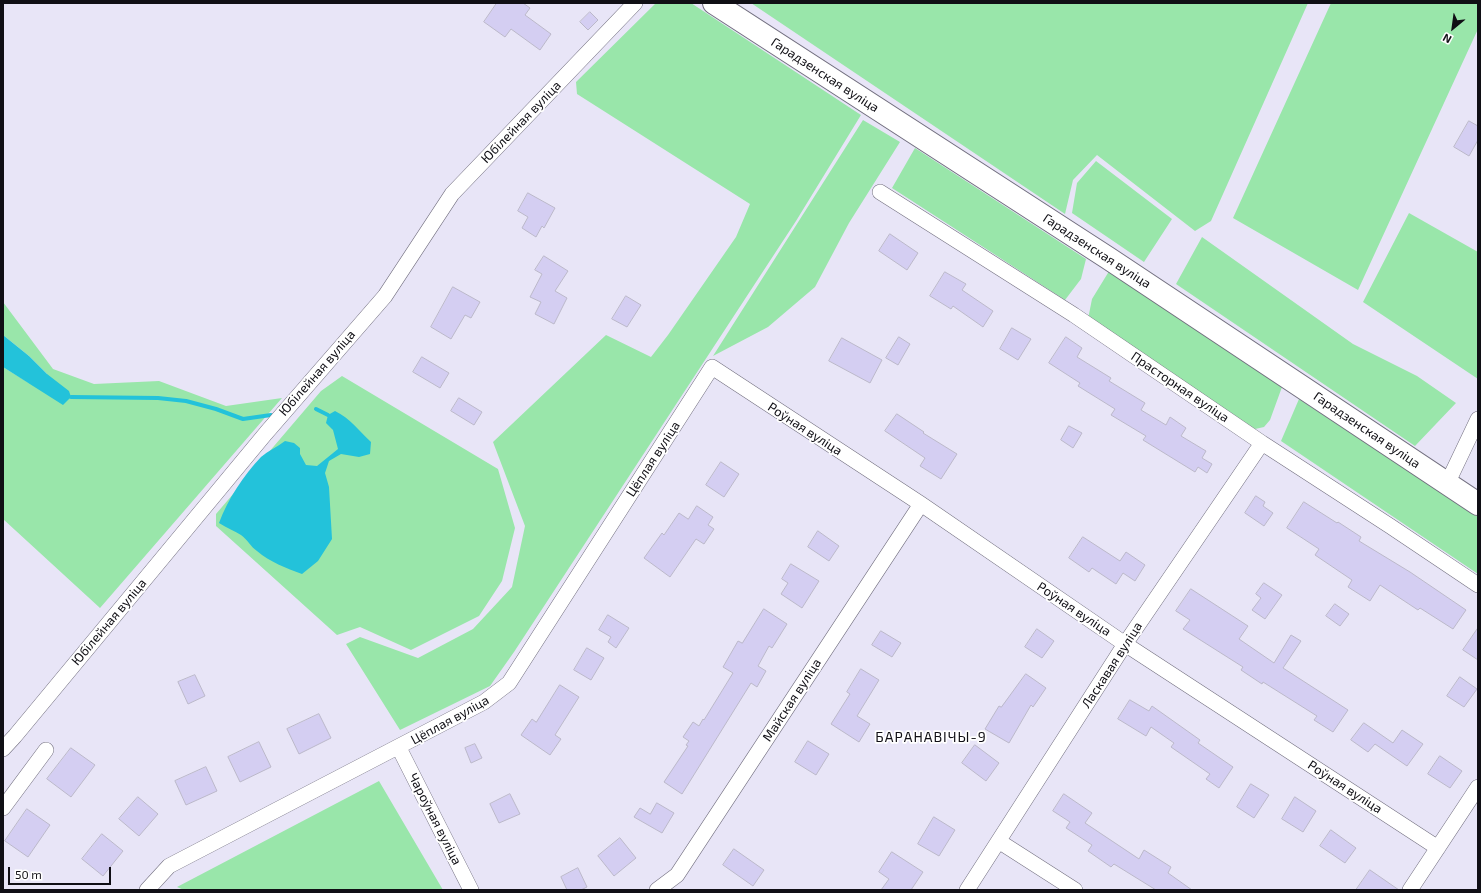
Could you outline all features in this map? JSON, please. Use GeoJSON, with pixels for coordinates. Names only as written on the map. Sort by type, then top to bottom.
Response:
{"type":"FeatureCollection","features":[{"type":"Feature","properties":{"kind":"main road","name":"Гарадзенская вуліца"},"geometry":{"type":"LineString","coordinates":[[714,3],[1108,258],[1478,504]]}},
{"type":"Feature","properties":{"kind":"street","name":"Юбілейная вуліца"},"geometry":{"type":"LineString","coordinates":[[3,749],[266,433],[385,296],[452,194],[635,3]]}},
{"type":"Feature","properties":{"kind":"street","name":"Прасторная вуліца"},"geometry":{"type":"LineString","coordinates":[[880,192],[1074,315],[1262,443],[1478,585]]}},
{"type":"Feature","properties":{"kind":"street","name":"Роўная вуліца"},"geometry":{"type":"LineString","coordinates":[[712,368],[921,504],[1125,644],[1438,848]]}},
{"type":"Feature","properties":{"kind":"street","name":"Цёплая вуліца"},"geometry":{"type":"LineString","coordinates":[[148,890],[169,866],[399,748],[484,702],[509,683],[712,368]]}},
{"type":"Feature","properties":{"kind":"street"},"geometry":{"type":"LineString","coordinates":[[1447,484],[1478,419]]}},
{"type":"Feature","properties":{"kind":"street","name":"Ласкавая вуліца"},"geometry":{"type":"LineString","coordinates":[[967,890],[1000,842],[1125,644],[1262,443]]}},
{"type":"Feature","properties":{"kind":"street","name":"Майская вуліца"},"geometry":{"type":"LineString","coordinates":[[657,890],[677,875],[921,504]]}},
{"type":"Feature","properties":{"kind":"street","name":"Чароўная вуліца"},"geometry":{"type":"LineString","coordinates":[[399,748],[471,890]]}},
{"type":"Feature","properties":{"kind":"street"},"geometry":{"type":"LineString","coordinates":[[3,808],[46,750]]}},
{"type":"Feature","properties":{"kind":"street"},"geometry":{"type":"LineString","coordinates":[[1410,890],[1478,787]]}},
{"type":"Feature","properties":{"kind":"street"},"geometry":{"type":"LineString","coordinates":[[1000,842],[1076,890]]}},
{"type":"Feature","properties":{"kind":"green space"},"geometry":{"type":"Polygon","coordinates":[[[656,3],[691,3],[861,115],[796,221],[514,652],[490,686],[400,730],[346,644],[360,637],[418,658],[473,629],[512,587],[525,526],[493,442],[606,335],[651,357],[736,237],[750,204],[577,94],[576,82],[656,3]]]}},
{"type":"Feature","properties":{"kind":"green space"},"geometry":{"type":"Polygon","coordinates":[[[751,3],[1308,3],[1211,221],[1195,231],[1097,155],[1073,180],[1065,214],[751,3]]]}},
{"type":"Feature","properties":{"kind":"green space"},"geometry":{"type":"Polygon","coordinates":[[[1331,3],[1478,3],[1478,29],[1358,290],[1233,218],[1331,3]]]}},
{"type":"Feature","properties":{"kind":"green space"},"geometry":{"type":"Polygon","coordinates":[[[863,120],[900,142],[849,223],[815,287],[768,327],[713,356],[863,120]]]}},
{"type":"Feature","properties":{"kind":"green space"},"geometry":{"type":"Polygon","coordinates":[[[915,148],[1086,259],[1081,279],[1065,300],[892,188],[915,148]]]}},
{"type":"Feature","properties":{"kind":"green space"},"geometry":{"type":"Polygon","coordinates":[[[1096,161],[1172,219],[1144,262],[1072,213],[1077,183],[1096,161]]]}},
{"type":"Feature","properties":{"kind":"green space"},"geometry":{"type":"Polygon","coordinates":[[[1409,213],[1478,252],[1478,379],[1363,302],[1409,213]]]}},
{"type":"Feature","properties":{"kind":"green space"},"geometry":{"type":"Polygon","coordinates":[[[1202,237],[1353,344],[1417,376],[1456,403],[1415,446],[1176,284],[1202,237]]]}},
{"type":"Feature","properties":{"kind":"green space"},"geometry":{"type":"Polygon","coordinates":[[[1111,268],[1282,387],[1270,420],[1264,427],[1255,429],[1088,319],[1092,299],[1111,268]]]}},
{"type":"Feature","properties":{"kind":"green space"},"geometry":{"type":"Polygon","coordinates":[[[3,302],[53,369],[94,384],[159,381],[226,406],[282,398],[100,608],[3,519],[3,367],[29,383],[47,374],[29,356],[3,335],[3,302]]]}},
{"type":"Feature","properties":{"kind":"green space"},"geometry":{"type":"Polygon","coordinates":[[[342,376],[498,469],[515,528],[502,581],[479,616],[411,650],[360,627],[337,635],[216,526],[216,514],[321,391],[342,376]]]}},
{"type":"Feature","properties":{"kind":"green space"},"geometry":{"type":"Polygon","coordinates":[[[1299,399],[1478,517],[1478,574],[1281,441],[1299,399]]]}},
{"type":"Feature","properties":{"kind":"green space"},"geometry":{"type":"Polygon","coordinates":[[[379,781],[443,890],[184,890],[177,887],[379,781]]]}},
{"type":"Feature","properties":{"kind":"water"},"geometry":{"type":"Polygon","coordinates":[[[3,335],[29,356],[47,374],[69,391],[71,397],[63,405],[3,367],[3,335]]]}},
{"type":"Feature","properties":{"kind":"water"},"geometry":{"type":"Polygon","coordinates":[[[335,411],[350,421],[371,442],[370,454],[359,457],[341,454],[329,461],[325,473],[329,487],[332,539],[318,561],[302,574],[273,562],[255,549],[241,535],[219,523],[231,497],[248,472],[261,457],[285,441],[294,443],[300,448],[300,454],[306,465],[317,466],[338,449],[333,430],[326,423],[328,415],[335,411]]]}},
{"type":"Feature","properties":{"kind":"building"},"geometry":{"type":"Polygon","coordinates":[[[497,3],[523,3],[530,8],[525,15],[551,34],[540,50],[511,29],[505,37],[484,22],[497,3]]]}},
{"type":"Feature","properties":{"kind":"building"},"geometry":{"type":"Polygon","coordinates":[[[590,12],[598,20],[588,30],[580,22],[590,12]]]}},
{"type":"Feature","properties":{"kind":"building"},"geometry":{"type":"Polygon","coordinates":[[[1469,121],[1478,126],[1478,140],[1469,156],[1454,147],[1469,121]]]}},
{"type":"Feature","properties":{"kind":"building"},"geometry":{"type":"Polygon","coordinates":[[[528,193],[555,208],[544,228],[542,226],[536,237],[522,228],[528,217],[518,211],[528,193]]]}},
{"type":"Feature","properties":{"kind":"building"},"geometry":{"type":"Polygon","coordinates":[[[890,234],[918,253],[907,270],[879,251],[890,234]]]}},
{"type":"Feature","properties":{"kind":"building"},"geometry":{"type":"Polygon","coordinates":[[[544,256],[568,271],[555,291],[567,298],[554,324],[535,314],[541,302],[530,297],[542,274],[535,270],[544,256]]]}},
{"type":"Feature","properties":{"kind":"building"},"geometry":{"type":"Polygon","coordinates":[[[945,272],[966,284],[962,290],[993,311],[983,327],[953,306],[951,309],[930,296],[945,272]]]}},
{"type":"Feature","properties":{"kind":"building"},"geometry":{"type":"Polygon","coordinates":[[[453,287],[480,302],[471,318],[465,315],[451,339],[431,327],[453,287]]]}},
{"type":"Feature","properties":{"kind":"building"},"geometry":{"type":"Polygon","coordinates":[[[626,296],[641,305],[627,327],[612,319],[626,296]]]}},
{"type":"Feature","properties":{"kind":"building"},"geometry":{"type":"Polygon","coordinates":[[[1012,328],[1031,339],[1018,360],[1000,349],[1012,328]]]}},
{"type":"Feature","properties":{"kind":"building"},"geometry":{"type":"Polygon","coordinates":[[[899,337],[910,344],[898,365],[886,358],[899,337]]]}},
{"type":"Feature","properties":{"kind":"building"},"geometry":{"type":"Polygon","coordinates":[[[1066,337],[1082,348],[1077,357],[1111,378],[1109,381],[1145,403],[1141,410],[1166,425],[1170,417],[1186,428],[1181,436],[1206,451],[1202,458],[1212,464],[1207,473],[1198,467],[1195,472],[1143,440],[1146,436],[1111,415],[1115,409],[1078,386],[1080,383],[1049,363],[1066,337]]]}},
{"type":"Feature","properties":{"kind":"building"},"geometry":{"type":"Polygon","coordinates":[[[842,338],[882,360],[870,383],[829,361],[842,338]]]}},
{"type":"Feature","properties":{"kind":"building"},"geometry":{"type":"Polygon","coordinates":[[[422,357],[449,373],[440,388],[413,372],[422,357]]]}},
{"type":"Feature","properties":{"kind":"building"},"geometry":{"type":"Polygon","coordinates":[[[459,398],[482,412],[474,425],[451,411],[459,398]]]}},
{"type":"Feature","properties":{"kind":"building"},"geometry":{"type":"Polygon","coordinates":[[[897,414],[924,432],[923,433],[957,454],[941,479],[920,466],[925,458],[885,431],[897,414]]]}},
{"type":"Feature","properties":{"kind":"building"},"geometry":{"type":"Polygon","coordinates":[[[1069,426],[1082,433],[1073,448],[1061,440],[1069,426]]]}},
{"type":"Feature","properties":{"kind":"building"},"geometry":{"type":"Polygon","coordinates":[[[721,462],[739,474],[724,497],[706,485],[721,462]]]}},
{"type":"Feature","properties":{"kind":"building"},"geometry":{"type":"Polygon","coordinates":[[[1256,496],[1265,502],[1263,506],[1273,513],[1264,526],[1245,513],[1256,496]]]}},
{"type":"Feature","properties":{"kind":"building"},"geometry":{"type":"Polygon","coordinates":[[[1304,502],[1361,537],[1359,541],[1410,572],[1466,610],[1453,629],[1420,608],[1418,610],[1380,585],[1370,601],[1348,587],[1352,580],[1315,555],[1319,549],[1287,528],[1304,502]]]}},
{"type":"Feature","properties":{"kind":"building"},"geometry":{"type":"Polygon","coordinates":[[[697,506],[713,517],[708,525],[714,529],[704,544],[696,539],[670,577],[644,558],[662,533],[664,535],[679,513],[688,519],[697,506]]]}},
{"type":"Feature","properties":{"kind":"building"},"geometry":{"type":"Polygon","coordinates":[[[818,531],[839,546],[829,561],[808,547],[818,531]]]}},
{"type":"Feature","properties":{"kind":"building"},"geometry":{"type":"Polygon","coordinates":[[[1083,537],[1120,561],[1126,552],[1145,565],[1135,581],[1123,573],[1116,584],[1092,568],[1089,572],[1069,558],[1083,537]]]}},
{"type":"Feature","properties":{"kind":"building"},"geometry":{"type":"Polygon","coordinates":[[[791,564],[819,581],[802,608],[781,594],[788,583],[782,579],[791,564]]]}},
{"type":"Feature","properties":{"kind":"building"},"geometry":{"type":"Polygon","coordinates":[[[1264,583],[1282,595],[1265,619],[1252,610],[1261,598],[1256,594],[1264,583]]]}},
{"type":"Feature","properties":{"kind":"building"},"geometry":{"type":"Polygon","coordinates":[[[1191,589],[1248,626],[1239,639],[1274,663],[1291,635],[1301,641],[1283,668],[1348,710],[1333,732],[1314,720],[1317,716],[1263,682],[1262,684],[1241,670],[1243,667],[1183,629],[1190,620],[1176,611],[1191,589]]]}},
{"type":"Feature","properties":{"kind":"building"},"geometry":{"type":"Polygon","coordinates":[[[1335,604],[1349,614],[1340,626],[1326,616],[1335,604]]]}},
{"type":"Feature","properties":{"kind":"building"},"geometry":{"type":"Polygon","coordinates":[[[764,609],[787,624],[772,648],[769,646],[758,666],[766,671],[757,687],[751,683],[682,794],[664,782],[688,746],[686,745],[689,741],[683,737],[693,722],[699,726],[703,719],[704,720],[733,673],[723,667],[738,641],[742,643],[764,609]]]}},
{"type":"Feature","properties":{"kind":"building"},"geometry":{"type":"Polygon","coordinates":[[[608,615],[629,628],[616,648],[608,642],[611,637],[599,630],[608,615]]]}},
{"type":"Feature","properties":{"kind":"building"},"geometry":{"type":"Polygon","coordinates":[[[1478,628],[1478,660],[1463,650],[1478,628]]]}},
{"type":"Feature","properties":{"kind":"building"},"geometry":{"type":"Polygon","coordinates":[[[1037,629],[1054,641],[1042,658],[1025,647],[1037,629]]]}},
{"type":"Feature","properties":{"kind":"building"},"geometry":{"type":"Polygon","coordinates":[[[881,631],[901,643],[892,657],[872,645],[881,631]]]}},
{"type":"Feature","properties":{"kind":"building"},"geometry":{"type":"Polygon","coordinates":[[[587,648],[604,658],[591,680],[574,670],[587,648]]]}},
{"type":"Feature","properties":{"kind":"building"},"geometry":{"type":"Polygon","coordinates":[[[861,669],[879,680],[857,716],[870,724],[859,742],[831,724],[850,694],[847,692],[861,669]]]}},
{"type":"Feature","properties":{"kind":"building"},"geometry":{"type":"Polygon","coordinates":[[[1026,674],[1046,688],[1033,707],[1031,705],[1009,743],[985,729],[999,706],[1001,707],[1026,674]]]}},
{"type":"Feature","properties":{"kind":"building"},"geometry":{"type":"Polygon","coordinates":[[[195,675],[205,696],[188,704],[178,682],[195,675]]]}},
{"type":"Feature","properties":{"kind":"building"},"geometry":{"type":"Polygon","coordinates":[[[1460,677],[1477,689],[1464,707],[1447,696],[1460,677]]]}},
{"type":"Feature","properties":{"kind":"building"},"geometry":{"type":"Polygon","coordinates":[[[560,685],[579,697],[555,735],[561,739],[550,755],[521,735],[532,719],[536,722],[560,685]]]}},
{"type":"Feature","properties":{"kind":"building"},"geometry":{"type":"Polygon","coordinates":[[[1130,700],[1149,711],[1152,706],[1200,740],[1198,743],[1233,767],[1219,788],[1206,779],[1210,774],[1171,747],[1174,743],[1151,727],[1146,736],[1118,719],[1130,700]]]}},
{"type":"Feature","properties":{"kind":"building"},"geometry":{"type":"Polygon","coordinates":[[[319,714],[331,738],[299,754],[287,729],[319,714]]]}},
{"type":"Feature","properties":{"kind":"building"},"geometry":{"type":"Polygon","coordinates":[[[1364,723],[1393,743],[1402,730],[1423,744],[1407,766],[1375,744],[1368,752],[1351,740],[1364,723]]]}},
{"type":"Feature","properties":{"kind":"building"},"geometry":{"type":"Polygon","coordinates":[[[808,741],[829,754],[816,775],[795,762],[808,741]]]}},
{"type":"Feature","properties":{"kind":"building"},"geometry":{"type":"Polygon","coordinates":[[[259,742],[271,767],[240,782],[228,757],[259,742]]]}},
{"type":"Feature","properties":{"kind":"building"},"geometry":{"type":"Polygon","coordinates":[[[475,744],[482,758],[471,763],[465,748],[475,744]]]}},
{"type":"Feature","properties":{"kind":"building"},"geometry":{"type":"Polygon","coordinates":[[[975,745],[999,763],[986,781],[962,763],[975,745]]]}},
{"type":"Feature","properties":{"kind":"building"},"geometry":{"type":"Polygon","coordinates":[[[71,748],[95,765],[71,797],[47,779],[71,748]]]}},
{"type":"Feature","properties":{"kind":"building"},"geometry":{"type":"Polygon","coordinates":[[[1440,756],[1462,771],[1450,788],[1428,774],[1440,756]]]}},
{"type":"Feature","properties":{"kind":"building"},"geometry":{"type":"Polygon","coordinates":[[[206,767],[217,791],[186,805],[175,781],[206,767]]]}},
{"type":"Feature","properties":{"kind":"building"},"geometry":{"type":"Polygon","coordinates":[[[1251,784],[1269,795],[1254,818],[1237,807],[1251,784]]]}},
{"type":"Feature","properties":{"kind":"building"},"geometry":{"type":"Polygon","coordinates":[[[510,794],[520,814],[499,823],[490,804],[510,794]]]}},
{"type":"Feature","properties":{"kind":"building"},"geometry":{"type":"Polygon","coordinates":[[[1064,794],[1092,813],[1085,823],[1139,859],[1144,850],[1171,867],[1168,873],[1192,890],[1156,890],[1114,864],[1111,867],[1088,851],[1092,845],[1066,828],[1070,822],[1053,811],[1064,794]]]}},
{"type":"Feature","properties":{"kind":"building"},"geometry":{"type":"Polygon","coordinates":[[[138,797],[158,814],[139,836],[119,819],[138,797]]]}},
{"type":"Feature","properties":{"kind":"building"},"geometry":{"type":"Polygon","coordinates":[[[1295,797],[1316,811],[1303,832],[1282,819],[1295,797]]]}},
{"type":"Feature","properties":{"kind":"building"},"geometry":{"type":"Polygon","coordinates":[[[657,803],[674,813],[662,833],[634,817],[640,808],[650,814],[657,803]]]}},
{"type":"Feature","properties":{"kind":"building"},"geometry":{"type":"Polygon","coordinates":[[[27,809],[50,825],[28,857],[5,841],[27,809]]]}},
{"type":"Feature","properties":{"kind":"building"},"geometry":{"type":"Polygon","coordinates":[[[934,817],[955,830],[939,856],[918,844],[934,817]]]}},
{"type":"Feature","properties":{"kind":"building"},"geometry":{"type":"Polygon","coordinates":[[[1331,830],[1356,848],[1345,863],[1320,846],[1331,830]]]}},
{"type":"Feature","properties":{"kind":"building"},"geometry":{"type":"Polygon","coordinates":[[[102,834],[123,851],[103,876],[82,859],[102,834]]]}},
{"type":"Feature","properties":{"kind":"building"},"geometry":{"type":"Polygon","coordinates":[[[620,838],[636,858],[614,876],[598,856],[620,838]]]}},
{"type":"Feature","properties":{"kind":"building"},"geometry":{"type":"Polygon","coordinates":[[[734,849],[764,870],[753,886],[723,865],[734,849]]]}},
{"type":"Feature","properties":{"kind":"building"},"geometry":{"type":"Polygon","coordinates":[[[892,852],[923,872],[911,890],[881,890],[889,879],[879,872],[892,852]]]}},
{"type":"Feature","properties":{"kind":"building"},"geometry":{"type":"Polygon","coordinates":[[[578,868],[587,887],[581,890],[567,890],[561,877],[578,868]]]}},
{"type":"Feature","properties":{"kind":"building"},"geometry":{"type":"Polygon","coordinates":[[[1370,870],[1399,890],[1356,890],[1370,870]]]}},
{"type":"Feature","properties":{"kind":"waterway"},"geometry":{"type":"LineString","coordinates":[[71,397],[158,398],[186,401],[216,409],[243,419],[271,415]]}},
{"type":"Feature","properties":{"kind":"waterway"},"geometry":{"type":"LineString","coordinates":[[316,409],[328,415]]}},
{"type":"Feature","properties":{"kind":"district","name":"БАРАНАВІЧЫ-9"},"geometry":{"type":"Point","coordinates":[931,737]}}]}
